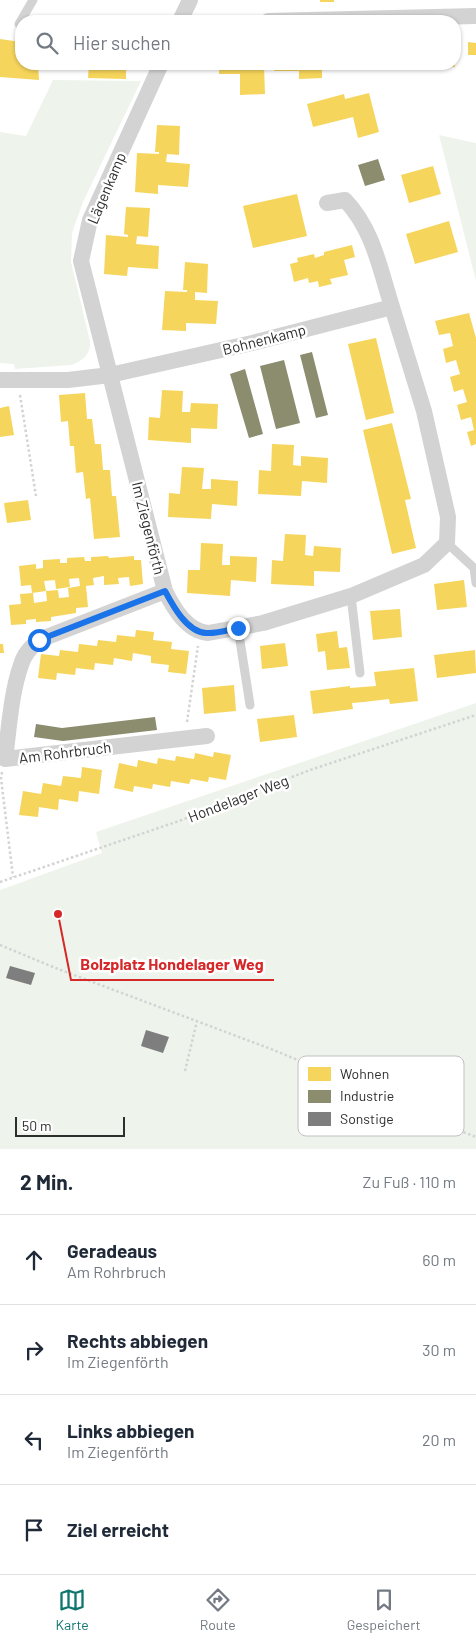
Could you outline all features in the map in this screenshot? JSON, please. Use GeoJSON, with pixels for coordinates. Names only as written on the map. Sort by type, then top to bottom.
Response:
{"type":"FeatureCollection","features":[{"type":"Feature","properties":{"kind":"street"},"geometry":{"type":"LineString","coordinates":[[183,15],[190,0]]}},
{"type":"Feature","properties":{"kind":"street"},"geometry":{"type":"LineString","coordinates":[[461,16],[476,16]]}},
{"type":"Feature","properties":{"kind":"street","name":"Lägenkamp"},"geometry":{"type":"LineString","coordinates":[[110,375],[81,261],[90,220],[158,70]]}},
{"type":"Feature","properties":{"kind":"street"},"geometry":{"type":"LineString","coordinates":[[200,632],[208,633],[263,623],[351,596],[424,565],[447,543],[448,517],[424,411],[369,233],[354,208],[345,200],[327,203]]}},
{"type":"Feature","properties":{"kind":"street","name":"Bohnenkamp"},"geometry":{"type":"LineString","coordinates":[[0,380],[68,380],[110,375],[252,343],[392,307]]}},
{"type":"Feature","properties":{"kind":"street","name":"Im Ziegenförth"},"geometry":{"type":"LineString","coordinates":[[110,375],[165,591],[172,605],[182,618],[200,632]]}},
{"type":"Feature","properties":{"kind":"street","name":"Am Rohrbruch"},"geometry":{"type":"LineString","coordinates":[[165,591],[39,640],[29,650],[21,664],[15,688],[5,759],[207,736]]}},
{"type":"Feature","properties":{"kind":"lane"},"geometry":{"type":"LineString","coordinates":[[24,15],[33,0]]}},
{"type":"Feature","properties":{"kind":"lane"},"geometry":{"type":"LineString","coordinates":[[447,543],[474,568],[476,583]]}},
{"type":"Feature","properties":{"kind":"lane"},"geometry":{"type":"LineString","coordinates":[[351,596],[360,673]]}},
{"type":"Feature","properties":{"kind":"lane"},"geometry":{"type":"LineString","coordinates":[[238,628],[250,705]]}},
{"type":"Feature","properties":{"kind":"path"},"geometry":{"type":"LineString","coordinates":[[17,381],[36,496]]}},
{"type":"Feature","properties":{"kind":"path"},"geometry":{"type":"LineString","coordinates":[[184,738],[200,632]]}},
{"type":"Feature","properties":{"kind":"path","name":"Hondelager Weg"},"geometry":{"type":"LineString","coordinates":[[0,882],[179,820],[310,770],[476,715]]}},
{"type":"Feature","properties":{"kind":"path"},"geometry":{"type":"LineString","coordinates":[[5,759],[1,778],[13,877]]}},
{"type":"Feature","properties":{"kind":"path"},"geometry":{"type":"LineString","coordinates":[[0,945],[298,1061]]}},
{"type":"Feature","properties":{"kind":"path"},"geometry":{"type":"LineString","coordinates":[[186,1071],[196,1020]]}},
{"type":"Feature","properties":{"kind":"path"},"geometry":{"type":"LineString","coordinates":[[464,1132],[476,1137]]}},
{"type":"Feature","properties":{"kind":"shaded area"},"geometry":{"type":"Polygon","coordinates":[[[53,80],[141,81],[83,202],[72,233],[71,262],[90,341],[88,353],[83,359],[71,365],[15,369],[14,364],[0,363],[0,132],[26,136],[53,80]]]}},
{"type":"Feature","properties":{"kind":"shaded area"},"geometry":{"type":"Polygon","coordinates":[[[439,135],[476,143],[476,281],[439,135]]]}},
{"type":"Feature","properties":{"kind":"shaded area"},"geometry":{"type":"Polygon","coordinates":[[[476,703],[476,1149],[0,1149],[0,890],[102,853],[96,832],[476,703]]]}},
{"type":"Feature","properties":{"kind":"building: Wohnen"},"geometry":{"type":"Polygon","coordinates":[[[320,0],[334,0],[334,2],[320,2],[320,0]]]}},
{"type":"Feature","properties":{"kind":"building: Wohnen"},"geometry":{"type":"Polygon","coordinates":[[[0,39],[15,41],[15,70],[38,70],[39,80],[0,77],[0,39]]]}},
{"type":"Feature","properties":{"kind":"building: Wohnen"},"geometry":{"type":"Polygon","coordinates":[[[468,42],[476,43],[476,55],[468,55],[468,42]]]}},
{"type":"Feature","properties":{"kind":"building: Wohnen"},"geometry":{"type":"Polygon","coordinates":[[[89,70],[126,70],[126,79],[88,78],[89,70]]]}},
{"type":"Feature","properties":{"kind":"building: Wohnen"},"geometry":{"type":"Polygon","coordinates":[[[219,70],[264,70],[265,94],[240,95],[240,74],[219,74],[219,70]]]}},
{"type":"Feature","properties":{"kind":"building: Wohnen"},"geometry":{"type":"Polygon","coordinates":[[[322,70],[322,78],[299,79],[299,71],[274,71],[322,70]]]}},
{"type":"Feature","properties":{"kind":"building: Wohnen"},"geometry":{"type":"Polygon","coordinates":[[[369,93],[379,132],[358,138],[353,117],[313,127],[307,104],[344,94],[345,99],[369,93]]]}},
{"type":"Feature","properties":{"kind":"building: Wohnen"},"geometry":{"type":"Polygon","coordinates":[[[157,125],[180,126],[179,155],[167,154],[166,162],[190,164],[188,187],[158,185],[158,194],[135,192],[137,153],[159,154],[159,152],[155,152],[157,125]]]}},
{"type":"Feature","properties":{"kind":"building: Wohnen"},"geometry":{"type":"Polygon","coordinates":[[[433,166],[441,194],[409,203],[401,175],[433,166]]]}},
{"type":"Feature","properties":{"kind":"building: Wohnen"},"geometry":{"type":"Polygon","coordinates":[[[297,194],[307,236],[253,248],[243,206],[297,194]]]}},
{"type":"Feature","properties":{"kind":"building: Wohnen"},"geometry":{"type":"Polygon","coordinates":[[[126,207],[150,208],[148,237],[137,236],[136,244],[159,246],[158,269],[128,267],[127,276],[104,274],[106,235],[128,237],[128,235],[124,234],[126,207]]]}},
{"type":"Feature","properties":{"kind":"building: Wohnen"},"geometry":{"type":"Polygon","coordinates":[[[449,221],[458,252],[415,264],[406,234],[449,221]]]}},
{"type":"Feature","properties":{"kind":"building: Wohnen"},"geometry":{"type":"Polygon","coordinates":[[[352,245],[355,257],[344,260],[348,275],[330,279],[332,284],[319,287],[318,281],[309,283],[308,278],[294,282],[290,264],[298,262],[297,258],[314,254],[315,258],[324,255],[324,252],[352,245]]]}},
{"type":"Feature","properties":{"kind":"building: Wohnen"},"geometry":{"type":"Polygon","coordinates":[[[185,262],[208,264],[207,293],[195,292],[195,300],[218,301],[216,324],[186,323],[186,331],[162,330],[165,291],[187,292],[187,290],[183,290],[185,262]]]}},
{"type":"Feature","properties":{"kind":"building: Wohnen"},"geometry":{"type":"Polygon","coordinates":[[[469,313],[476,338],[476,444],[471,446],[467,432],[474,430],[471,417],[461,420],[457,405],[467,402],[463,389],[454,392],[450,377],[460,374],[456,360],[446,363],[443,349],[453,346],[450,333],[439,335],[435,321],[469,313]]]}},
{"type":"Feature","properties":{"kind":"building: Wohnen"},"geometry":{"type":"Polygon","coordinates":[[[376,338],[394,413],[366,420],[348,344],[376,338]]]}},
{"type":"Feature","properties":{"kind":"building: Wohnen"},"geometry":{"type":"Polygon","coordinates":[[[162,390],[183,391],[182,412],[190,412],[191,403],[218,404],[217,429],[191,428],[191,443],[148,440],[149,417],[160,418],[162,390]]]}},
{"type":"Feature","properties":{"kind":"building: Wohnen"},"geometry":{"type":"Polygon","coordinates":[[[85,393],[87,419],[92,419],[95,444],[101,444],[103,470],[110,470],[112,496],[116,496],[120,537],[94,539],[90,498],[86,499],[83,472],[76,473],[74,446],[70,446],[68,421],[61,422],[59,395],[85,393]]]}},
{"type":"Feature","properties":{"kind":"building: Wohnen"},"geometry":{"type":"Polygon","coordinates":[[[9,406],[14,435],[0,437],[0,408],[9,406]]]}},
{"type":"Feature","properties":{"kind":"building: Wohnen"},"geometry":{"type":"Polygon","coordinates":[[[392,423],[411,499],[405,500],[416,548],[392,554],[363,430],[392,423]]]}},
{"type":"Feature","properties":{"kind":"building: Wohnen"},"geometry":{"type":"Polygon","coordinates":[[[272,444],[294,445],[293,465],[301,466],[301,456],[328,458],[327,483],[302,481],[301,496],[258,494],[259,470],[271,471],[272,444]]]}},
{"type":"Feature","properties":{"kind":"building: Wohnen"},"geometry":{"type":"Polygon","coordinates":[[[182,467],[204,468],[202,489],[211,489],[211,479],[238,481],[237,506],[212,504],[211,519],[168,517],[169,493],[180,494],[182,467]]]}},
{"type":"Feature","properties":{"kind":"building: Wohnen"},"geometry":{"type":"Polygon","coordinates":[[[28,500],[31,520],[7,523],[4,503],[28,500]]]}},
{"type":"Feature","properties":{"kind":"building: Wohnen"},"geometry":{"type":"Polygon","coordinates":[[[285,534],[306,535],[305,555],[313,556],[314,546],[341,548],[340,572],[314,571],[314,586],[271,584],[272,560],[283,561],[285,534]]]}},
{"type":"Feature","properties":{"kind":"building: Wohnen"},"geometry":{"type":"Polygon","coordinates":[[[201,543],[223,544],[222,565],[230,565],[230,556],[257,557],[256,582],[231,580],[230,596],[187,593],[188,570],[200,570],[201,543]]]}},
{"type":"Feature","properties":{"kind":"building: Wohnen"},"geometry":{"type":"Polygon","coordinates":[[[134,556],[134,560],[141,560],[143,584],[130,586],[129,577],[118,578],[119,584],[104,585],[104,576],[93,578],[94,585],[86,586],[88,607],[76,608],[76,613],[51,617],[51,621],[36,622],[36,619],[26,620],[26,624],[11,625],[9,605],[21,604],[20,594],[33,593],[34,603],[47,601],[46,591],[32,593],[31,585],[21,586],[19,566],[36,564],[36,569],[43,568],[43,560],[60,559],[60,563],[67,563],[67,558],[84,557],[85,561],[91,561],[91,557],[134,556]],[[79,578],[69,579],[70,587],[56,589],[55,580],[44,581],[46,591],[58,590],[59,598],[69,597],[68,588],[80,586],[79,578]]]}},
{"type":"Feature","properties":{"kind":"building: Wohnen"},"geometry":{"type":"Polygon","coordinates":[[[464,580],[467,607],[437,610],[434,584],[464,580]]]}},
{"type":"Feature","properties":{"kind":"building: Wohnen"},"geometry":{"type":"Polygon","coordinates":[[[400,609],[402,637],[373,640],[370,611],[400,609]]]}},
{"type":"Feature","properties":{"kind":"building: Wohnen"},"geometry":{"type":"Polygon","coordinates":[[[136,630],[154,632],[153,640],[172,642],[171,649],[189,651],[186,674],[168,672],[169,665],[151,663],[151,656],[133,653],[132,661],[114,658],[113,665],[95,663],[94,670],[76,668],[75,675],[57,673],[56,680],[38,678],[41,654],[59,656],[60,650],[78,652],[79,644],[97,646],[98,640],[116,642],[117,635],[135,637],[136,630]]]}},
{"type":"Feature","properties":{"kind":"building: Wohnen"},"geometry":{"type":"Polygon","coordinates":[[[337,631],[339,648],[347,647],[350,668],[327,670],[325,651],[318,652],[316,634],[337,631]]]}},
{"type":"Feature","properties":{"kind":"building: Wohnen"},"geometry":{"type":"Polygon","coordinates":[[[285,643],[288,666],[262,669],[260,646],[285,643]]]}},
{"type":"Feature","properties":{"kind":"building: Wohnen"},"geometry":{"type":"Polygon","coordinates":[[[0,644],[3,644],[4,653],[0,653],[0,644]]]}},
{"type":"Feature","properties":{"kind":"building: Wohnen"},"geometry":{"type":"Polygon","coordinates":[[[475,650],[476,673],[437,678],[434,655],[475,650]]]}},
{"type":"Feature","properties":{"kind":"building: Wohnen"},"geometry":{"type":"Polygon","coordinates":[[[414,668],[418,701],[390,704],[389,699],[352,703],[353,709],[313,714],[310,691],[350,686],[350,688],[376,686],[374,672],[414,668]]]}},
{"type":"Feature","properties":{"kind":"building: Wohnen"},"geometry":{"type":"Polygon","coordinates":[[[234,685],[236,711],[204,714],[202,688],[234,685]]]}},
{"type":"Feature","properties":{"kind":"building: Wohnen"},"geometry":{"type":"Polygon","coordinates":[[[294,715],[297,737],[260,742],[257,719],[294,715]]]}},
{"type":"Feature","properties":{"kind":"building: Wohnen"},"geometry":{"type":"Polygon","coordinates":[[[214,752],[231,755],[226,780],[209,777],[208,782],[191,779],[189,784],[171,781],[170,787],[153,784],[152,789],[134,786],[133,792],[114,788],[119,763],[137,767],[138,760],[157,764],[158,758],[175,761],[176,756],[194,759],[195,753],[213,757],[214,752]]]}},
{"type":"Feature","properties":{"kind":"building: Wohnen"},"geometry":{"type":"Polygon","coordinates":[[[82,767],[102,770],[99,794],[79,791],[78,802],[59,799],[58,810],[39,807],[38,817],[19,815],[23,791],[41,794],[43,783],[61,786],[63,776],[81,778],[82,767]]]}},
{"type":"Feature","properties":{"kind":"building: Industrie"},"geometry":{"type":"Polygon","coordinates":[[[378,159],[385,180],[365,186],[358,165],[378,159]]]}},
{"type":"Feature","properties":{"kind":"building: Industrie"},"geometry":{"type":"Polygon","coordinates":[[[312,352],[328,415],[316,418],[300,355],[312,352]]]}},
{"type":"Feature","properties":{"kind":"building: Industrie"},"geometry":{"type":"Polygon","coordinates":[[[284,360],[300,423],[276,429],[260,366],[284,360]]]}},
{"type":"Feature","properties":{"kind":"building: Industrie"},"geometry":{"type":"Polygon","coordinates":[[[245,369],[263,434],[249,438],[230,374],[245,369]]]}},
{"type":"Feature","properties":{"kind":"building: Industrie"},"geometry":{"type":"Polygon","coordinates":[[[155,717],[157,730],[63,741],[34,737],[36,724],[62,728],[155,717]]]}},
{"type":"Feature","properties":{"kind":"building: Sonstige"},"geometry":{"type":"Polygon","coordinates":[[[10,966],[35,973],[31,985],[6,978],[10,966]]]}},
{"type":"Feature","properties":{"kind":"building: Sonstige"},"geometry":{"type":"Polygon","coordinates":[[[146,1030],[169,1037],[163,1053],[141,1046],[146,1030]]]}},
{"type":"Feature","properties":{"kind":"place","name":"Bolzplatz Hondelager Weg"},"geometry":{"type":"Point","coordinates":[58,914]}},
{"type":"Feature","properties":{"kind":"route"},"geometry":{"type":"LineString","coordinates":[[39,640],[165,591],[172,605],[182,618],[200,632],[208,633],[238,628]]}}]}
